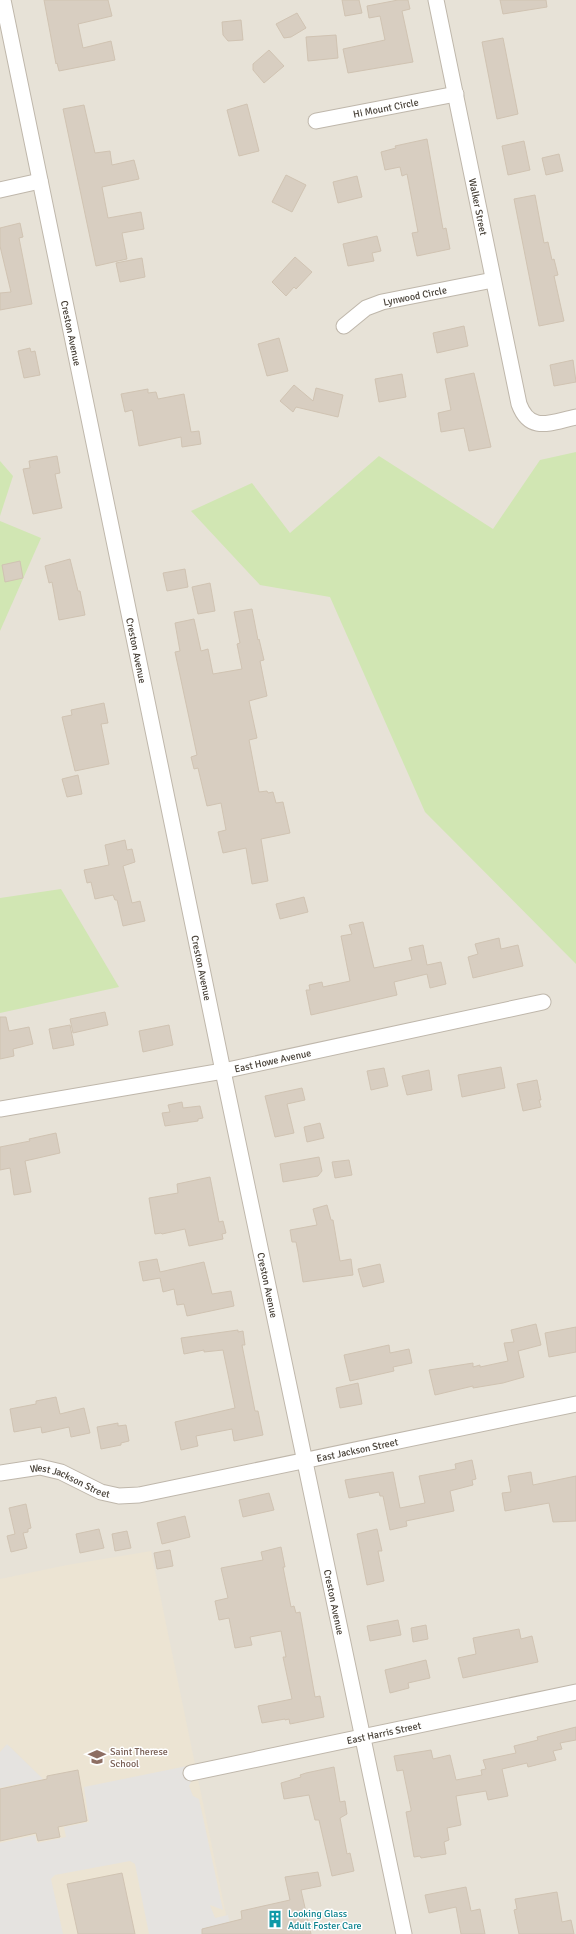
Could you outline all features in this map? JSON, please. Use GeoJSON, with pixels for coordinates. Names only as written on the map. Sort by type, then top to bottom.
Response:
{"type":"FeatureCollection","features":[{"type":"Feature","properties":{"kind":"street","name":"Creston Avenue"},"geometry":{"type":"LineString","coordinates":[[3,0],[223,1071],[404,1934]]}},
{"type":"Feature","properties":{"kind":"street","name":"Walker Street"},"geometry":{"type":"LineString","coordinates":[[436,0],[519,404],[522,412],[529,421],[540,424],[576,417]]}},
{"type":"Feature","properties":{"kind":"street","name":"Hi Mount Circle"},"geometry":{"type":"LineString","coordinates":[[316,121],[456,94]]}},
{"type":"Feature","properties":{"kind":"street"},"geometry":{"type":"LineString","coordinates":[[0,190],[40,181]]}},
{"type":"Feature","properties":{"kind":"street","name":"Lynwood Circle"},"geometry":{"type":"LineString","coordinates":[[344,326],[366,308],[382,302],[493,280]]}},
{"type":"Feature","properties":{"kind":"street","name":"East Howe Avenue"},"geometry":{"type":"LineString","coordinates":[[0,1109],[223,1071],[543,1002]]}},
{"type":"Feature","properties":{"kind":"street","name":"East Jackson Street"},"geometry":{"type":"LineString","coordinates":[[139,1495],[305,1459],[576,1404]]}},
{"type":"Feature","properties":{"kind":"street","name":"West Jackson Street"},"geometry":{"type":"LineString","coordinates":[[0,1473],[40,1467],[61,1472],[101,1492],[118,1496],[139,1495]]}},
{"type":"Feature","properties":{"kind":"street","name":"East Harris Street"},"geometry":{"type":"LineString","coordinates":[[191,1773],[576,1692]]}},
{"type":"Feature","properties":{"kind":"shaded area"},"geometry":{"type":"Polygon","coordinates":[[[0,0],[576,0],[576,1934],[0,1934],[0,0]]]}},
{"type":"Feature","properties":{"kind":"shaded area","name":"Saint Therese School"},"geometry":{"type":"Polygon","coordinates":[[[151,1551],[230,1934],[0,1934],[0,1579],[67,1565],[151,1551]]]}},
{"type":"Feature","properties":{"kind":"shaded area"},"geometry":{"type":"Polygon","coordinates":[[[7,1744],[43,1779],[0,1788],[0,1752],[7,1744]]]}},
{"type":"Feature","properties":{"kind":"shaded area"},"geometry":{"type":"Polygon","coordinates":[[[187,1766],[191,1782],[189,1786],[193,1796],[199,1799],[223,1910],[210,1905],[215,1918],[228,1915],[232,1934],[149,1934],[135,1864],[130,1861],[55,1875],[51,1879],[63,1934],[0,1934],[0,1843],[35,1835],[37,1843],[66,1837],[64,1827],[89,1822],[84,1787],[187,1766]]]}},
{"type":"Feature","properties":{"kind":"green space"},"geometry":{"type":"Polygon","coordinates":[[[576,452],[576,964],[425,812],[330,597],[260,585],[191,511],[252,483],[290,533],[379,456],[493,529],[540,460],[576,452]]]}},
{"type":"Feature","properties":{"kind":"green space"},"geometry":{"type":"Polygon","coordinates":[[[0,461],[13,476],[0,516],[0,461]]]}},
{"type":"Feature","properties":{"kind":"green space"},"geometry":{"type":"Polygon","coordinates":[[[0,521],[41,538],[0,631],[0,521]]]}},
{"type":"Feature","properties":{"kind":"green space"},"geometry":{"type":"Polygon","coordinates":[[[61,889],[119,987],[0,1013],[0,898],[61,889]]]}},
{"type":"Feature","properties":{"kind":"building"},"geometry":{"type":"Polygon","coordinates":[[[44,0],[108,0],[112,16],[78,24],[83,48],[111,41],[115,60],[59,71],[57,63],[56,64],[44,0]]]}},
{"type":"Feature","properties":{"kind":"building"},"geometry":{"type":"Polygon","coordinates":[[[342,0],[359,0],[362,13],[345,16],[342,0]]]}},
{"type":"Feature","properties":{"kind":"building"},"geometry":{"type":"Polygon","coordinates":[[[398,0],[408,0],[410,9],[402,11],[413,62],[348,73],[343,49],[385,40],[380,16],[369,18],[367,6],[398,0]]]}},
{"type":"Feature","properties":{"kind":"building"},"geometry":{"type":"Polygon","coordinates":[[[500,0],[546,0],[547,7],[503,14],[500,0]]]}},
{"type":"Feature","properties":{"kind":"building"},"geometry":{"type":"Polygon","coordinates":[[[297,13],[306,28],[291,37],[284,38],[276,24],[297,13]]]}},
{"type":"Feature","properties":{"kind":"building"},"geometry":{"type":"Polygon","coordinates":[[[241,20],[243,40],[228,41],[223,35],[222,22],[241,20]]]}},
{"type":"Feature","properties":{"kind":"building"},"geometry":{"type":"Polygon","coordinates":[[[336,35],[338,58],[308,61],[306,37],[336,35]]]}},
{"type":"Feature","properties":{"kind":"building"},"geometry":{"type":"Polygon","coordinates":[[[503,38],[518,114],[497,119],[482,42],[503,38]]]}},
{"type":"Feature","properties":{"kind":"building"},"geometry":{"type":"Polygon","coordinates":[[[269,50],[284,66],[264,83],[253,70],[253,64],[269,50]]]}},
{"type":"Feature","properties":{"kind":"building"},"geometry":{"type":"Polygon","coordinates":[[[247,104],[259,151],[239,156],[227,110],[247,104]]]}},
{"type":"Feature","properties":{"kind":"building"},"geometry":{"type":"Polygon","coordinates":[[[84,105],[95,153],[110,151],[112,165],[134,160],[139,179],[102,187],[108,218],[141,212],[144,229],[122,233],[127,259],[96,266],[63,109],[84,105]]]}},
{"type":"Feature","properties":{"kind":"building"},"geometry":{"type":"Polygon","coordinates":[[[427,139],[443,229],[446,228],[450,249],[417,256],[412,233],[418,232],[407,174],[402,176],[400,167],[385,170],[381,152],[396,148],[395,146],[427,139]]]}},
{"type":"Feature","properties":{"kind":"building"},"geometry":{"type":"Polygon","coordinates":[[[524,141],[530,170],[508,175],[502,146],[524,141]]]}},
{"type":"Feature","properties":{"kind":"building"},"geometry":{"type":"Polygon","coordinates":[[[559,154],[563,171],[546,175],[542,158],[559,154]]]}},
{"type":"Feature","properties":{"kind":"building"},"geometry":{"type":"Polygon","coordinates":[[[286,175],[306,185],[292,212],[272,202],[286,175]]]}},
{"type":"Feature","properties":{"kind":"building"},"geometry":{"type":"Polygon","coordinates":[[[357,176],[362,197],[338,203],[333,182],[357,176]]]}},
{"type":"Feature","properties":{"kind":"building"},"geometry":{"type":"Polygon","coordinates":[[[535,195],[544,243],[548,242],[552,260],[554,259],[558,275],[554,276],[564,321],[539,326],[514,199],[535,195]]]}},
{"type":"Feature","properties":{"kind":"building"},"geometry":{"type":"Polygon","coordinates":[[[20,223],[23,237],[19,238],[32,304],[0,310],[0,293],[11,292],[0,246],[0,228],[20,223]]]}},
{"type":"Feature","properties":{"kind":"building"},"geometry":{"type":"Polygon","coordinates":[[[377,236],[381,251],[372,253],[374,261],[348,266],[343,244],[377,236]]]}},
{"type":"Feature","properties":{"kind":"building"},"geometry":{"type":"Polygon","coordinates":[[[295,257],[312,272],[296,289],[294,287],[286,296],[272,282],[295,257]]]}},
{"type":"Feature","properties":{"kind":"building"},"geometry":{"type":"Polygon","coordinates":[[[142,258],[145,277],[120,282],[116,263],[142,258]]]}},
{"type":"Feature","properties":{"kind":"building"},"geometry":{"type":"Polygon","coordinates":[[[464,326],[468,346],[437,353],[433,333],[464,326]]]}},
{"type":"Feature","properties":{"kind":"building"},"geometry":{"type":"Polygon","coordinates":[[[279,338],[288,371],[267,376],[258,344],[279,338]]]}},
{"type":"Feature","properties":{"kind":"building"},"geometry":{"type":"Polygon","coordinates":[[[30,348],[31,352],[35,351],[40,375],[24,378],[18,351],[30,348]]]}},
{"type":"Feature","properties":{"kind":"building"},"geometry":{"type":"Polygon","coordinates":[[[573,360],[576,382],[554,386],[550,365],[573,360]]]}},
{"type":"Feature","properties":{"kind":"building"},"geometry":{"type":"Polygon","coordinates":[[[474,373],[491,447],[469,451],[464,428],[441,432],[438,413],[451,410],[445,379],[474,373]]]}},
{"type":"Feature","properties":{"kind":"building"},"geometry":{"type":"Polygon","coordinates":[[[402,374],[406,397],[379,402],[375,379],[402,374]]]}},
{"type":"Feature","properties":{"kind":"building"},"geometry":{"type":"Polygon","coordinates":[[[294,385],[313,401],[316,388],[343,395],[338,417],[296,407],[293,412],[280,401],[294,385]]]}},
{"type":"Feature","properties":{"kind":"building"},"geometry":{"type":"Polygon","coordinates":[[[148,389],[148,393],[156,392],[158,399],[184,394],[191,432],[199,431],[201,444],[182,447],[181,437],[139,446],[133,412],[132,410],[125,412],[121,394],[148,389]]]}},
{"type":"Feature","properties":{"kind":"building"},"geometry":{"type":"Polygon","coordinates":[[[57,456],[60,473],[55,474],[62,508],[33,514],[23,469],[30,468],[29,461],[57,456]]]}},
{"type":"Feature","properties":{"kind":"building"},"geometry":{"type":"Polygon","coordinates":[[[70,559],[78,591],[80,591],[85,615],[59,620],[52,582],[49,583],[45,566],[70,559]]]}},
{"type":"Feature","properties":{"kind":"building"},"geometry":{"type":"Polygon","coordinates":[[[20,561],[23,578],[5,582],[2,565],[20,561]]]}},
{"type":"Feature","properties":{"kind":"building"},"geometry":{"type":"Polygon","coordinates":[[[185,569],[188,587],[167,591],[163,573],[185,569]]]}},
{"type":"Feature","properties":{"kind":"building"},"geometry":{"type":"Polygon","coordinates":[[[210,583],[215,611],[198,614],[192,587],[210,583]]]}},
{"type":"Feature","properties":{"kind":"building"},"geometry":{"type":"Polygon","coordinates":[[[252,609],[258,640],[259,639],[264,660],[260,661],[267,696],[249,701],[257,738],[249,740],[259,792],[273,792],[276,803],[283,802],[290,833],[261,839],[268,881],[252,884],[246,848],[223,853],[218,832],[226,830],[221,803],[207,806],[198,768],[194,769],[191,757],[197,755],[175,652],[180,651],[175,623],[194,619],[201,651],[208,649],[213,674],[242,669],[237,644],[240,643],[234,612],[252,609]]]}},
{"type":"Feature","properties":{"kind":"building"},"geometry":{"type":"Polygon","coordinates":[[[104,703],[108,723],[101,724],[109,764],[75,771],[62,717],[72,715],[71,710],[104,703]]]}},
{"type":"Feature","properties":{"kind":"building"},"geometry":{"type":"Polygon","coordinates":[[[78,775],[82,794],[67,797],[62,779],[78,775]]]}},
{"type":"Feature","properties":{"kind":"building"},"geometry":{"type":"Polygon","coordinates":[[[125,840],[127,850],[132,849],[135,862],[123,866],[132,903],[140,901],[145,921],[123,926],[117,900],[115,900],[113,895],[95,899],[91,882],[87,883],[84,870],[109,865],[105,845],[125,840]]]}},
{"type":"Feature","properties":{"kind":"building"},"geometry":{"type":"Polygon","coordinates":[[[304,897],[308,912],[280,919],[276,904],[304,897]]]}},
{"type":"Feature","properties":{"kind":"building"},"geometry":{"type":"Polygon","coordinates":[[[363,922],[374,968],[412,960],[409,948],[423,945],[427,965],[441,962],[446,984],[430,988],[427,974],[394,982],[397,995],[311,1015],[306,990],[310,990],[309,985],[322,982],[323,987],[350,981],[341,936],[352,934],[349,925],[363,922]]]}},
{"type":"Feature","properties":{"kind":"building"},"geometry":{"type":"Polygon","coordinates":[[[499,938],[501,949],[518,945],[523,966],[473,978],[468,957],[478,954],[475,944],[499,938]]]}},
{"type":"Feature","properties":{"kind":"building"},"geometry":{"type":"Polygon","coordinates":[[[105,1012],[108,1025],[73,1033],[70,1019],[105,1012]]]}},
{"type":"Feature","properties":{"kind":"building"},"geometry":{"type":"Polygon","coordinates":[[[0,1017],[6,1017],[9,1031],[29,1027],[33,1044],[13,1049],[14,1056],[0,1059],[0,1017]]]}},
{"type":"Feature","properties":{"kind":"building"},"geometry":{"type":"Polygon","coordinates":[[[70,1025],[74,1045],[53,1049],[49,1029],[70,1025]]]}},
{"type":"Feature","properties":{"kind":"building"},"geometry":{"type":"Polygon","coordinates":[[[169,1025],[173,1045],[143,1052],[139,1031],[169,1025]]]}},
{"type":"Feature","properties":{"kind":"building"},"geometry":{"type":"Polygon","coordinates":[[[501,1067],[505,1088],[462,1097],[458,1075],[501,1067]]]}},
{"type":"Feature","properties":{"kind":"building"},"geometry":{"type":"Polygon","coordinates":[[[384,1068],[388,1086],[371,1090],[367,1071],[384,1068]]]}},
{"type":"Feature","properties":{"kind":"building"},"geometry":{"type":"Polygon","coordinates":[[[429,1070],[432,1090],[407,1095],[402,1076],[429,1070]]]}},
{"type":"Feature","properties":{"kind":"building"},"geometry":{"type":"Polygon","coordinates":[[[537,1080],[541,1107],[523,1111],[517,1084],[537,1080]]]}},
{"type":"Feature","properties":{"kind":"building"},"geometry":{"type":"Polygon","coordinates":[[[302,1088],[305,1100],[287,1104],[294,1133],[275,1137],[265,1096],[302,1088]]]}},
{"type":"Feature","properties":{"kind":"building"},"geometry":{"type":"Polygon","coordinates":[[[182,1102],[183,1108],[200,1106],[203,1118],[198,1119],[198,1121],[165,1126],[162,1113],[170,1112],[168,1105],[182,1102]]]}},
{"type":"Feature","properties":{"kind":"building"},"geometry":{"type":"Polygon","coordinates":[[[320,1123],[324,1138],[307,1142],[304,1127],[320,1123]]]}},
{"type":"Feature","properties":{"kind":"building"},"geometry":{"type":"Polygon","coordinates":[[[56,1133],[60,1153],[25,1161],[31,1192],[14,1195],[10,1168],[0,1170],[0,1147],[30,1141],[29,1139],[56,1133]]]}},
{"type":"Feature","properties":{"kind":"building"},"geometry":{"type":"Polygon","coordinates":[[[319,1157],[322,1171],[318,1176],[283,1182],[280,1164],[319,1157]]]}},
{"type":"Feature","properties":{"kind":"building"},"geometry":{"type":"Polygon","coordinates":[[[349,1160],[352,1175],[335,1178],[332,1162],[349,1160]]]}},
{"type":"Feature","properties":{"kind":"building"},"geometry":{"type":"Polygon","coordinates":[[[210,1177],[219,1222],[223,1221],[226,1233],[222,1234],[223,1239],[189,1246],[185,1229],[155,1234],[149,1198],[178,1193],[177,1184],[210,1177]]]}},
{"type":"Feature","properties":{"kind":"building"},"geometry":{"type":"Polygon","coordinates":[[[327,1205],[331,1220],[333,1220],[340,1261],[351,1259],[353,1275],[303,1282],[296,1242],[292,1242],[290,1230],[317,1225],[313,1209],[327,1205]]]}},
{"type":"Feature","properties":{"kind":"building"},"geometry":{"type":"Polygon","coordinates":[[[157,1259],[160,1272],[204,1262],[212,1294],[231,1291],[234,1306],[187,1316],[184,1304],[177,1305],[174,1289],[163,1292],[160,1278],[143,1281],[139,1262],[157,1259]]]}},
{"type":"Feature","properties":{"kind":"building"},"geometry":{"type":"Polygon","coordinates":[[[380,1264],[384,1282],[363,1287],[358,1269],[380,1264]]]}},
{"type":"Feature","properties":{"kind":"building"},"geometry":{"type":"Polygon","coordinates":[[[536,1324],[541,1345],[518,1351],[524,1377],[503,1383],[473,1388],[473,1386],[435,1395],[429,1370],[473,1363],[473,1367],[480,1365],[480,1367],[508,1361],[504,1343],[514,1342],[511,1330],[536,1324]]]}},
{"type":"Feature","properties":{"kind":"building"},"geometry":{"type":"Polygon","coordinates":[[[576,1327],[576,1352],[549,1357],[545,1333],[576,1327]]]}},
{"type":"Feature","properties":{"kind":"building"},"geometry":{"type":"Polygon","coordinates":[[[238,1330],[238,1332],[243,1331],[245,1345],[242,1345],[255,1411],[258,1411],[263,1435],[234,1441],[232,1429],[196,1436],[198,1446],[181,1450],[175,1422],[235,1408],[223,1350],[204,1352],[204,1350],[184,1354],[181,1338],[238,1330]]]}},
{"type":"Feature","properties":{"kind":"building"},"geometry":{"type":"Polygon","coordinates":[[[389,1345],[390,1353],[409,1349],[412,1363],[393,1367],[394,1371],[350,1381],[344,1355],[389,1345]]]}},
{"type":"Feature","properties":{"kind":"building"},"geometry":{"type":"Polygon","coordinates":[[[358,1383],[362,1404],[340,1408],[336,1388],[358,1383]]]}},
{"type":"Feature","properties":{"kind":"building"},"geometry":{"type":"Polygon","coordinates":[[[56,1397],[60,1414],[84,1408],[90,1433],[71,1437],[69,1427],[42,1433],[41,1427],[14,1432],[10,1409],[36,1404],[36,1401],[56,1397]]]}},
{"type":"Feature","properties":{"kind":"building"},"geometry":{"type":"Polygon","coordinates":[[[118,1423],[118,1426],[126,1425],[129,1441],[121,1443],[121,1445],[101,1449],[97,1427],[118,1423]]]}},
{"type":"Feature","properties":{"kind":"building"},"geometry":{"type":"Polygon","coordinates":[[[472,1460],[476,1479],[472,1480],[473,1485],[450,1491],[454,1511],[406,1521],[407,1526],[390,1530],[383,1496],[380,1496],[379,1492],[349,1498],[345,1480],[393,1472],[400,1508],[425,1503],[419,1476],[456,1469],[455,1464],[472,1460]]]}},
{"type":"Feature","properties":{"kind":"building"},"geometry":{"type":"Polygon","coordinates":[[[531,1472],[533,1485],[576,1476],[576,1521],[553,1522],[549,1503],[505,1511],[502,1493],[511,1492],[508,1476],[531,1472]]]}},
{"type":"Feature","properties":{"kind":"building"},"geometry":{"type":"Polygon","coordinates":[[[269,1493],[274,1510],[243,1517],[239,1500],[269,1493]]]}},
{"type":"Feature","properties":{"kind":"building"},"geometry":{"type":"Polygon","coordinates":[[[26,1504],[31,1528],[28,1529],[28,1532],[23,1533],[27,1548],[11,1552],[7,1536],[15,1534],[9,1508],[26,1504]]]}},
{"type":"Feature","properties":{"kind":"building"},"geometry":{"type":"Polygon","coordinates":[[[185,1516],[190,1537],[162,1544],[157,1523],[185,1516]]]}},
{"type":"Feature","properties":{"kind":"building"},"geometry":{"type":"Polygon","coordinates":[[[99,1529],[104,1548],[80,1553],[76,1534],[99,1529]]]}},
{"type":"Feature","properties":{"kind":"building"},"geometry":{"type":"Polygon","coordinates":[[[377,1529],[382,1551],[378,1551],[384,1581],[367,1585],[357,1534],[377,1529]]]}},
{"type":"Feature","properties":{"kind":"building"},"geometry":{"type":"Polygon","coordinates":[[[127,1531],[131,1548],[115,1551],[112,1534],[127,1531]]]}},
{"type":"Feature","properties":{"kind":"building"},"geometry":{"type":"Polygon","coordinates":[[[281,1547],[285,1567],[283,1567],[291,1607],[294,1606],[296,1613],[300,1612],[315,1697],[320,1696],[324,1717],[290,1724],[289,1719],[262,1723],[258,1706],[292,1699],[283,1657],[286,1657],[281,1631],[250,1637],[252,1645],[235,1648],[229,1618],[219,1620],[215,1601],[228,1598],[221,1568],[263,1560],[261,1552],[281,1547]]]}},
{"type":"Feature","properties":{"kind":"building"},"geometry":{"type":"Polygon","coordinates":[[[170,1550],[173,1566],[157,1569],[154,1553],[170,1550]]]}},
{"type":"Feature","properties":{"kind":"building"},"geometry":{"type":"Polygon","coordinates":[[[398,1620],[401,1635],[370,1641],[367,1626],[398,1620]]]}},
{"type":"Feature","properties":{"kind":"building"},"geometry":{"type":"Polygon","coordinates":[[[426,1625],[428,1639],[413,1642],[411,1628],[426,1625]]]}},
{"type":"Feature","properties":{"kind":"building"},"geometry":{"type":"Polygon","coordinates":[[[519,1629],[521,1639],[532,1636],[538,1662],[463,1678],[458,1658],[476,1654],[473,1638],[519,1629]]]}},
{"type":"Feature","properties":{"kind":"building"},"geometry":{"type":"Polygon","coordinates":[[[426,1660],[430,1678],[408,1683],[409,1688],[390,1693],[385,1670],[426,1660]]]}},
{"type":"Feature","properties":{"kind":"building"},"geometry":{"type":"Polygon","coordinates":[[[576,1727],[576,1740],[560,1743],[562,1749],[553,1751],[556,1760],[528,1767],[527,1763],[502,1769],[508,1796],[488,1800],[486,1791],[456,1796],[461,1825],[447,1828],[449,1840],[444,1842],[446,1854],[421,1858],[420,1856],[414,1857],[406,1812],[411,1811],[411,1809],[403,1770],[397,1771],[394,1756],[431,1750],[433,1759],[450,1755],[456,1780],[482,1775],[481,1770],[486,1769],[483,1760],[516,1753],[514,1746],[538,1740],[537,1737],[576,1727]]]}},
{"type":"Feature","properties":{"kind":"building"},"geometry":{"type":"Polygon","coordinates":[[[334,1767],[340,1802],[345,1801],[347,1814],[340,1818],[347,1854],[350,1853],[354,1871],[332,1876],[319,1820],[315,1820],[309,1795],[284,1799],[281,1783],[301,1777],[300,1775],[306,1773],[334,1767]]]}},
{"type":"Feature","properties":{"kind":"building"},"geometry":{"type":"Polygon","coordinates":[[[78,1770],[87,1821],[58,1827],[60,1837],[38,1841],[36,1833],[0,1841],[0,1789],[47,1779],[47,1776],[78,1770]]]}},
{"type":"Feature","properties":{"kind":"building","name":"Looking Glass Adult Foster Care"},"geometry":{"type":"Polygon","coordinates":[[[318,1872],[321,1886],[301,1890],[311,1934],[202,1934],[202,1929],[242,1919],[241,1911],[290,1900],[285,1877],[318,1872]]]}},
{"type":"Feature","properties":{"kind":"building"},"geometry":{"type":"Polygon","coordinates":[[[122,1873],[135,1934],[78,1934],[67,1884],[122,1873]]]}},
{"type":"Feature","properties":{"kind":"building"},"geometry":{"type":"Polygon","coordinates":[[[466,1887],[471,1911],[480,1909],[485,1934],[461,1934],[456,1907],[429,1913],[425,1895],[466,1887]]]}},
{"type":"Feature","properties":{"kind":"building"},"geometry":{"type":"Polygon","coordinates":[[[557,1892],[562,1922],[571,1920],[574,1934],[519,1934],[514,1910],[517,1909],[515,1899],[557,1892]]]}},
{"type":"Feature","properties":{"kind":"place","name":"Saint Therese School"},"geometry":{"type":"Point","coordinates":[97,1757]}},
{"type":"Feature","properties":{"kind":"place","name":"Looking Glass Adult Foster Care"},"geometry":{"type":"Point","coordinates":[275,1919]}}]}
